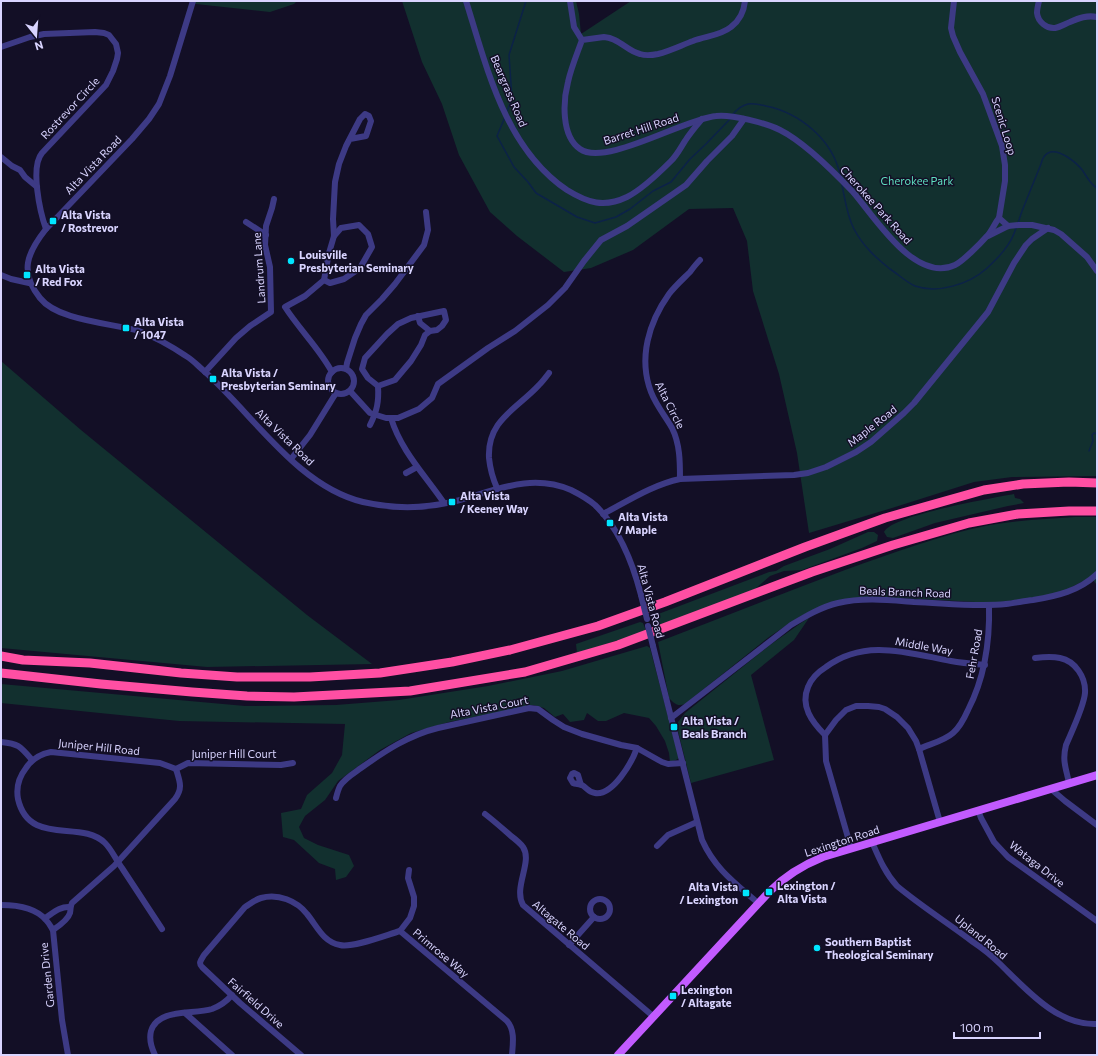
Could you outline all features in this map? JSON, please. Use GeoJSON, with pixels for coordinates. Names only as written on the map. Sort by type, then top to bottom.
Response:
{"type":"FeatureCollection","features":[{"type":"Feature","properties":{"kind":"highway"},"geometry":{"type":"LineString","coordinates":[[1,656],[23,660],[90,663],[236,678],[310,677],[380,673],[452,662],[510,650],[598,626],[665,602],[812,544],[885,518],[984,490],[1023,484],[1069,482],[1097,483]]}},
{"type":"Feature","properties":{"kind":"highway"},"geometry":{"type":"LineString","coordinates":[[1,673],[114,686],[247,696],[294,697],[410,691],[525,672],[618,645],[812,572],[893,545],[969,523],[1018,514],[1097,511]]}},
{"type":"Feature","properties":{"kind":"main road","name":"Lexington Road"},"geometry":{"type":"LineString","coordinates":[[618,1055],[774,886],[789,874],[823,857],[851,848],[1097,775]]}},
{"type":"Feature","properties":{"kind":"street","name":"Alta Vista Road"},"geometry":{"type":"LineString","coordinates":[[193,1],[170,76],[159,104],[132,140],[36,241],[29,259],[27,276],[29,283],[40,299],[54,309],[69,316],[126,328],[153,337],[186,356],[206,372],[278,448],[307,473],[330,488],[359,501],[392,507],[424,507],[497,488],[529,482],[559,486],[581,495],[596,506],[614,530],[627,554],[636,576],[697,822],[704,844],[714,862],[725,875],[758,903]]}},
{"type":"Feature","properties":{"kind":"street","name":"Beargrass Road"},"geometry":{"type":"LineString","coordinates":[[466,1],[491,79],[502,106],[519,140],[542,170],[583,200],[603,204],[628,197],[647,183],[672,160],[702,119]]}},
{"type":"Feature","properties":{"kind":"street"},"geometry":{"type":"LineString","coordinates":[[570,1],[574,27],[582,40],[604,36],[614,39],[639,54],[646,55],[659,54],[695,40],[727,30],[735,24],[741,16],[746,1]]}},
{"type":"Feature","properties":{"kind":"street","name":"Scenic Loop"},"geometry":{"type":"LineString","coordinates":[[954,1],[951,28],[953,36],[960,52],[984,94],[1002,146],[1005,165],[1005,181],[999,218]]}},
{"type":"Feature","properties":{"kind":"street"},"geometry":{"type":"LineString","coordinates":[[1039,1],[1037,14],[1044,24],[1049,27],[1056,28],[1090,16],[1097,17]]}},
{"type":"Feature","properties":{"kind":"street","name":"Rostrevor Circle"},"geometry":{"type":"LineString","coordinates":[[1,47],[44,34],[95,32],[109,35],[116,44],[118,53],[117,59],[106,85],[39,156],[37,164],[37,187],[46,229]]}},
{"type":"Feature","properties":{"kind":"street","name":"Barret Hill Road"},"geometry":{"type":"LineString","coordinates":[[582,40],[568,80],[565,94],[566,122],[569,134],[574,144],[581,150],[596,153],[614,150],[633,145],[702,119]]}},
{"type":"Feature","properties":{"kind":"street","name":"Cherokee Park Road"},"geometry":{"type":"LineString","coordinates":[[702,119],[722,116],[743,118],[773,126],[781,130],[804,146],[832,172],[852,191],[890,238],[905,252],[921,263],[933,267],[944,268],[957,265],[988,236],[1008,226]]}},
{"type":"Feature","properties":{"kind":"street"},"geometry":{"type":"LineString","coordinates":[[350,391],[370,413],[386,418],[398,418],[419,408],[432,398],[438,384],[488,348],[515,331],[548,305],[565,288],[584,261],[602,240],[627,226],[686,185],[706,160],[732,136],[743,118]]}},
{"type":"Feature","properties":{"kind":"street"},"geometry":{"type":"LineString","coordinates":[[332,372],[313,343],[285,307],[305,296],[324,280],[334,236],[333,219],[335,182],[339,164],[350,139]]}},
{"type":"Feature","properties":{"kind":"street"},"geometry":{"type":"LineString","coordinates":[[1,156],[12,166],[20,170],[25,177],[37,187]]}},
{"type":"Feature","properties":{"kind":"street","name":"Landrum Lane"},"geometry":{"type":"LineString","coordinates":[[206,372],[236,338],[250,326],[271,312],[270,267],[265,245],[266,226],[274,199]]}},
{"type":"Feature","properties":{"kind":"street"},"geometry":{"type":"LineString","coordinates":[[346,369],[355,338],[366,315],[395,284],[424,245],[428,230],[426,212]]}},
{"type":"Feature","properties":{"kind":"street"},"geometry":{"type":"LineString","coordinates":[[999,218],[1008,226],[1024,224],[1048,228],[1062,234],[1087,257],[1097,271]]}},
{"type":"Feature","properties":{"kind":"street","name":"Cherokee Park Road"},"geometry":{"type":"LineString","coordinates":[[988,236],[995,222],[999,218]]}},
{"type":"Feature","properties":{"kind":"street"},"geometry":{"type":"LineString","coordinates":[[246,222],[266,235]]}},
{"type":"Feature","properties":{"kind":"street"},"geometry":{"type":"LineString","coordinates":[[324,280],[330,283],[344,279],[360,268],[372,247],[368,234],[359,226],[341,228],[334,236]]}},
{"type":"Feature","properties":{"kind":"street","name":"Maple Road"},"geometry":{"type":"LineString","coordinates":[[603,514],[652,488],[667,482],[680,479],[765,477],[808,473],[837,462],[856,452],[890,427],[914,403],[988,312],[1019,254],[1032,239],[1048,228]]}},
{"type":"Feature","properties":{"kind":"street","name":"Alta Circle"},"geometry":{"type":"LineString","coordinates":[[680,479],[679,450],[673,430],[654,400],[648,384],[645,367],[646,350],[649,333],[664,301],[678,283],[700,260]]}},
{"type":"Feature","properties":{"kind":"street"},"geometry":{"type":"LineString","coordinates":[[1,275],[29,283]]}},
{"type":"Feature","properties":{"kind":"street"},"geometry":{"type":"LineString","coordinates":[[370,425],[375,415],[379,400],[378,386],[368,378],[362,369],[365,358],[398,324],[418,316],[444,311],[446,320],[442,326],[425,335],[411,361],[395,380],[378,386]]}},
{"type":"Feature","properties":{"kind":"street"},"geometry":{"type":"LineString","coordinates":[[418,316],[420,323],[430,331]]}},
{"type":"Feature","properties":{"kind":"street"},"geometry":{"type":"LineString","coordinates":[[339,368],[346,369],[352,374],[353,377],[353,384],[350,391],[343,394],[332,391],[328,385],[328,378],[332,372],[339,368]]}},
{"type":"Feature","properties":{"kind":"street"},"geometry":{"type":"LineString","coordinates":[[497,488],[489,459],[490,442],[494,431],[503,417],[539,386],[549,373]]}},
{"type":"Feature","properties":{"kind":"street"},"geometry":{"type":"LineString","coordinates":[[291,459],[310,435],[336,393]]}},
{"type":"Feature","properties":{"kind":"street"},"geometry":{"type":"LineString","coordinates":[[391,418],[407,452],[444,503]]}},
{"type":"Feature","properties":{"kind":"street"},"geometry":{"type":"LineString","coordinates":[[406,473],[417,467]]}},
{"type":"Feature","properties":{"kind":"street","name":"Beals Branch Road"},"geometry":{"type":"LineString","coordinates":[[671,718],[791,625],[810,613],[826,606],[865,600],[989,605],[1006,604],[1060,595],[1082,586],[1097,574]]}},
{"type":"Feature","properties":{"kind":"street","name":"Fehr Road"},"geometry":{"type":"LineString","coordinates":[[919,749],[949,736],[963,721],[971,706],[985,665],[988,643],[989,605]]}},
{"type":"Feature","properties":{"kind":"street","name":"Middle Way"},"geometry":{"type":"LineString","coordinates":[[825,735],[812,721],[806,710],[805,700],[807,690],[812,679],[822,670],[844,656],[864,651],[897,650],[958,662],[985,665]]}},
{"type":"Feature","properties":{"kind":"street"},"geometry":{"type":"LineString","coordinates":[[1035,658],[1052,657],[1068,661],[1078,670],[1084,683],[1084,701],[1064,752],[1064,763],[1069,783]]}},
{"type":"Feature","properties":{"kind":"street"},"geometry":{"type":"LineString","coordinates":[[851,848],[826,761],[825,735],[836,720],[846,710],[856,706],[868,706],[885,709],[897,717],[908,728],[919,749],[940,822]]}},
{"type":"Feature","properties":{"kind":"street","name":"Alta Vista Court"},"geometry":{"type":"LineString","coordinates":[[336,798],[340,786],[352,774],[374,758],[408,738],[438,728],[530,708],[538,710],[564,727],[582,734],[637,748],[668,764],[683,763]]}},
{"type":"Feature","properties":{"kind":"street"},"geometry":{"type":"LineString","coordinates":[[1,742],[20,747],[32,760],[22,772],[18,786],[19,802],[26,816],[34,823],[46,829],[91,834],[98,837],[107,845],[162,929]]}},
{"type":"Feature","properties":{"kind":"street"},"geometry":{"type":"LineString","coordinates":[[582,785],[586,789],[596,793],[610,789],[614,786],[630,764],[637,748]]}},
{"type":"Feature","properties":{"kind":"street","name":"Juniper Hill Road"},"geometry":{"type":"LineString","coordinates":[[32,760],[48,753],[58,752],[160,763],[176,769]]}},
{"type":"Feature","properties":{"kind":"street","name":"Juniper Hill Court"},"geometry":{"type":"LineString","coordinates":[[176,769],[188,763],[281,765],[293,763]]}},
{"type":"Feature","properties":{"kind":"street"},"geometry":{"type":"LineString","coordinates":[[54,930],[68,917],[72,903],[118,862],[179,794],[180,781],[176,769]]}},
{"type":"Feature","properties":{"kind":"street"},"geometry":{"type":"LineString","coordinates":[[1051,789],[1097,825]]}},
{"type":"Feature","properties":{"kind":"street","name":"Wataga Drive"},"geometry":{"type":"LineString","coordinates":[[978,810],[984,825],[994,842],[1008,857],[1097,922]]}},
{"type":"Feature","properties":{"kind":"street","name":"Altagate Road"},"geometry":{"type":"LineString","coordinates":[[485,814],[522,846],[525,851],[525,861],[519,895],[523,905],[654,1016]]}},
{"type":"Feature","properties":{"kind":"street"},"geometry":{"type":"LineString","coordinates":[[657,846],[668,835],[697,822]]}},
{"type":"Feature","properties":{"kind":"street","name":"Upland Road"},"geometry":{"type":"LineString","coordinates":[[872,842],[882,866],[897,886],[987,952],[1036,998],[1050,1008],[1072,1020],[1097,1024]]}},
{"type":"Feature","properties":{"kind":"street"},"geometry":{"type":"LineString","coordinates":[[400,931],[410,918],[414,906],[414,897],[409,881],[410,870]]}},
{"type":"Feature","properties":{"kind":"street","name":"Primrose Way"},"geometry":{"type":"LineString","coordinates":[[200,964],[204,955],[245,907],[266,896],[281,897],[302,908],[323,935],[336,944],[345,946],[351,945],[400,931],[507,1021],[512,1027],[513,1031],[512,1055]]}},
{"type":"Feature","properties":{"kind":"street","name":"Garden Drive"},"geometry":{"type":"LineString","coordinates":[[1,905],[28,908],[45,918],[54,930],[60,1005],[68,1055]]}},
{"type":"Feature","properties":{"kind":"street"},"geometry":{"type":"LineString","coordinates":[[45,918],[64,907],[70,907]]}},
{"type":"Feature","properties":{"kind":"street"},"geometry":{"type":"LineString","coordinates":[[569,945],[594,917]]}},
{"type":"Feature","properties":{"kind":"street","name":"Fairfield Drive"},"geometry":{"type":"LineString","coordinates":[[200,964],[232,995],[301,1055]]}},
{"type":"Feature","properties":{"kind":"street"},"geometry":{"type":"LineString","coordinates":[[155,1055],[150,1036],[154,1025],[158,1021],[165,1016],[213,1009],[226,1002],[232,995]]}},
{"type":"Feature","properties":{"kind":"street"},"geometry":{"type":"LineString","coordinates":[[185,1013],[232,1055]]}},
{"type":"Feature","properties":{"kind":"green space"},"geometry":{"type":"Polygon","coordinates":[[[189,1],[297,1],[294,4],[270,12],[196,4],[189,1]]]}},
{"type":"Feature","properties":{"kind":"green space","name":"Cherokee Park"},"geometry":{"type":"Polygon","coordinates":[[[402,1],[576,1],[581,34],[631,1],[1097,1],[1097,476],[1012,477],[974,482],[809,533],[797,453],[779,374],[753,291],[747,241],[733,208],[689,209],[633,250],[591,268],[564,272],[517,236],[490,212],[459,155],[442,104],[422,62],[402,1]]]}},
{"type":"Feature","properties":{"kind":"green space"},"geometry":{"type":"Polygon","coordinates":[[[1,361],[81,430],[307,615],[372,664],[207,667],[1,648],[1,361]]]}},
{"type":"Feature","properties":{"kind":"green space"},"geometry":{"type":"Polygon","coordinates":[[[1014,494],[1015,498],[1020,499],[1024,503],[935,523],[893,538],[887,537],[884,532],[891,526],[905,519],[944,508],[1014,494]]]}},
{"type":"Feature","properties":{"kind":"green space"},"geometry":{"type":"Polygon","coordinates":[[[1075,517],[1097,517],[1097,585],[1092,579],[1093,576],[1064,591],[1043,596],[993,603],[904,598],[854,598],[819,607],[799,617],[769,637],[685,704],[678,705],[669,698],[658,642],[845,570],[935,539],[971,529],[1001,523],[1075,517]]]}},
{"type":"Feature","properties":{"kind":"green space"},"geometry":{"type":"Polygon","coordinates":[[[868,532],[874,532],[878,535],[877,541],[802,570],[784,571],[770,576],[755,589],[657,628],[655,624],[653,616],[769,572],[776,571],[784,566],[830,549],[868,532]]]}},
{"type":"Feature","properties":{"kind":"green space"},"geometry":{"type":"Polygon","coordinates":[[[809,618],[794,640],[751,675],[774,760],[691,783],[678,731],[678,722],[685,713],[770,645],[809,618]]]}},
{"type":"Feature","properties":{"kind":"green space"},"geometry":{"type":"Polygon","coordinates":[[[640,622],[643,623],[645,632],[577,653],[576,644],[640,622]]]}},
{"type":"Feature","properties":{"kind":"green space"},"geometry":{"type":"Polygon","coordinates":[[[647,646],[650,648],[679,758],[670,762],[665,741],[649,718],[624,713],[606,721],[598,721],[587,713],[584,720],[570,722],[563,714],[555,717],[544,708],[533,705],[449,722],[411,733],[380,750],[338,781],[325,800],[305,816],[299,827],[304,838],[318,845],[349,855],[354,866],[346,877],[336,880],[335,869],[319,863],[294,840],[283,837],[281,813],[301,809],[307,795],[332,773],[342,755],[345,724],[179,721],[1,703],[1,684],[245,706],[336,705],[399,700],[488,686],[562,671],[647,646]]]}},
{"type":"Feature","properties":{"kind":"waterway"},"geometry":{"type":"LineString","coordinates":[[507,111],[512,99],[509,55],[526,1]]}},
{"type":"Feature","properties":{"kind":"waterway"},"geometry":{"type":"LineString","coordinates":[[733,114],[744,105],[752,104],[779,110],[791,115],[813,130],[822,140],[830,150],[840,175]]}},
{"type":"Feature","properties":{"kind":"waterway"},"geometry":{"type":"LineString","coordinates":[[505,117],[497,136],[514,167],[536,193],[577,217],[595,223],[616,217],[630,209],[653,191],[671,182],[690,159],[730,119]]}},
{"type":"Feature","properties":{"kind":"waterway"},"geometry":{"type":"LineString","coordinates":[[1018,223],[1043,159],[1048,153],[1057,152],[1072,160],[1097,188]]}},
{"type":"Feature","properties":{"kind":"waterway"},"geometry":{"type":"LineString","coordinates":[[842,185],[850,219],[861,241],[885,265],[915,286],[933,289],[943,288],[971,279],[986,269],[1000,255],[1011,240],[1016,228]]}},
{"type":"Feature","properties":{"kind":"waterway"},"geometry":{"type":"LineString","coordinates":[[1089,451],[1093,441],[1092,435],[1094,433],[1097,434]]}},
{"type":"Feature","properties":{"kind":"place","name":"Alta Vista / Rostrevor"},"geometry":{"type":"Point","coordinates":[53,221]}},
{"type":"Feature","properties":{"kind":"place","name":"Louisville Presbyterian Seminary"},"geometry":{"type":"Point","coordinates":[291,261]}},
{"type":"Feature","properties":{"kind":"place","name":"Alta Vista / Red Fox"},"geometry":{"type":"Point","coordinates":[27,275]}},
{"type":"Feature","properties":{"kind":"place","name":"Alta Vista / 1047"},"geometry":{"type":"Point","coordinates":[126,328]}},
{"type":"Feature","properties":{"kind":"place","name":"Alta Vista / Presbyterian Seminary"},"geometry":{"type":"Point","coordinates":[213,379]}},
{"type":"Feature","properties":{"kind":"place","name":"Alta Vista / Keeney Way"},"geometry":{"type":"Point","coordinates":[452,502]}},
{"type":"Feature","properties":{"kind":"place","name":"Alta Vista / Maple"},"geometry":{"type":"Point","coordinates":[610,523]}},
{"type":"Feature","properties":{"kind":"place","name":"Alta Vista / Beals Branch"},"geometry":{"type":"Point","coordinates":[674,727]}},
{"type":"Feature","properties":{"kind":"place","name":"Lexington / Alta Vista"},"geometry":{"type":"Point","coordinates":[769,892]}},
{"type":"Feature","properties":{"kind":"place","name":"Alta Vista / Lexington"},"geometry":{"type":"Point","coordinates":[746,893]}},
{"type":"Feature","properties":{"kind":"place","name":"Southern Baptist Theological Seminary"},"geometry":{"type":"Point","coordinates":[817,948]}},
{"type":"Feature","properties":{"kind":"place","name":"Lexington / Altagate"},"geometry":{"type":"Point","coordinates":[673,996]}}]}
